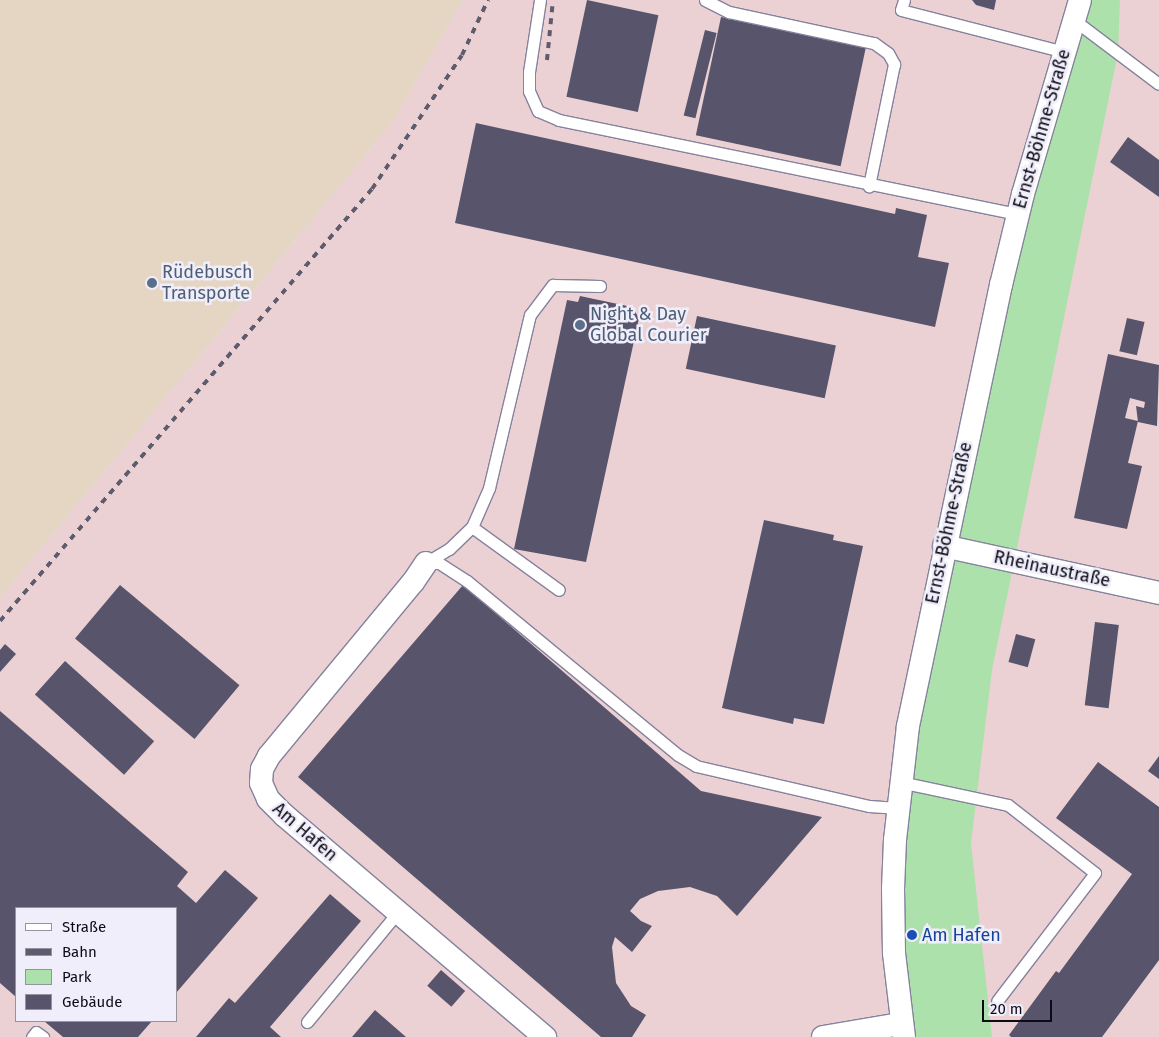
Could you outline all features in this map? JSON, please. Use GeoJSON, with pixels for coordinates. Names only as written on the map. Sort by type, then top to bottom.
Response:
{"type":"FeatureCollection","features":[{"type":"Feature","properties":{"kind":"street","name":"Ernst-Böhme-Straße"},"geometry":{"type":"LineString","coordinates":[[903,1031],[893,937],[898,808],[900,782],[920,661],[1018,214],[1078,5]]}},
{"type":"Feature","properties":{"kind":"street","name":"Rheinaustraße"},"geometry":{"type":"LineString","coordinates":[[944,546],[1159,593]]}},
{"type":"Feature","properties":{"kind":"street","name":"Am Hafen"},"geometry":{"type":"LineString","coordinates":[[426,563],[413,582],[269,756],[262,769],[261,783],[268,799],[545,1037]]}},
{"type":"Feature","properties":{"kind":"street"},"geometry":{"type":"LineString","coordinates":[[823,1037],[903,1031]]}},
{"type":"Feature","properties":{"kind":"lane"},"geometry":{"type":"LineString","coordinates":[[540,0],[529,72],[529,91],[538,111],[559,120],[869,186],[1018,214]]}},
{"type":"Feature","properties":{"kind":"lane"},"geometry":{"type":"LineString","coordinates":[[705,0],[729,12],[874,43],[888,53],[894,64],[869,186]]}},
{"type":"Feature","properties":{"kind":"lane"},"geometry":{"type":"LineString","coordinates":[[904,0],[902,10],[1064,52]]}},
{"type":"Feature","properties":{"kind":"lane"},"geometry":{"type":"LineString","coordinates":[[1078,5],[1159,84]]}},
{"type":"Feature","properties":{"kind":"lane"},"geometry":{"type":"LineString","coordinates":[[426,563],[449,549],[472,528],[489,488],[530,316],[553,285],[600,286]]}},
{"type":"Feature","properties":{"kind":"lane"},"geometry":{"type":"LineString","coordinates":[[472,528],[559,590]]}},
{"type":"Feature","properties":{"kind":"lane"},"geometry":{"type":"LineString","coordinates":[[426,563],[439,563],[467,581],[678,755],[696,766],[869,806],[898,808]]}},
{"type":"Feature","properties":{"kind":"lane"},"geometry":{"type":"LineString","coordinates":[[900,782],[1008,805],[1095,873],[997,1001]]}},
{"type":"Feature","properties":{"kind":"lane"},"geometry":{"type":"LineString","coordinates":[[307,1022],[398,912]]}},
{"type":"Feature","properties":{"kind":"lane"},"geometry":{"type":"LineString","coordinates":[[32,1037],[36,1032],[43,1037]]}},
{"type":"Feature","properties":{"kind":"shaded area"},"geometry":{"type":"Polygon","coordinates":[[[0,0],[463,0],[392,123],[0,598],[0,0]]]}},
{"type":"Feature","properties":{"kind":"shaded area"},"geometry":{"type":"Polygon","coordinates":[[[463,0],[1159,0],[1159,1037],[0,1037],[0,598],[392,123],[463,0]]]}},
{"type":"Feature","properties":{"kind":"green space"},"geometry":{"type":"Polygon","coordinates":[[[1082,0],[1120,0],[1118,53],[992,670],[971,843],[992,1037],[823,1037],[901,1024],[893,889],[921,652],[1082,0]]]}},
{"type":"Feature","properties":{"kind":"building"},"geometry":{"type":"Polygon","coordinates":[[[587,0],[658,15],[638,112],[566,97],[587,0]]]}},
{"type":"Feature","properties":{"kind":"building"},"geometry":{"type":"Polygon","coordinates":[[[972,0],[996,0],[994,10],[976,5],[972,0]]]}},
{"type":"Feature","properties":{"kind":"building"},"geometry":{"type":"Polygon","coordinates":[[[721,17],[866,48],[841,166],[696,135],[721,17]]]}},
{"type":"Feature","properties":{"kind":"building"},"geometry":{"type":"Polygon","coordinates":[[[705,30],[717,33],[695,118],[684,115],[705,30]]]}},
{"type":"Feature","properties":{"kind":"building"},"geometry":{"type":"Polygon","coordinates":[[[476,123],[895,214],[896,208],[927,215],[918,257],[949,263],[935,327],[455,223],[476,123]]]}},
{"type":"Feature","properties":{"kind":"building"},"geometry":{"type":"Polygon","coordinates":[[[1128,137],[1159,160],[1159,197],[1110,162],[1128,137]]]}},
{"type":"Feature","properties":{"kind":"building"},"geometry":{"type":"Polygon","coordinates":[[[580,296],[632,307],[639,318],[586,562],[514,549],[567,300],[578,302],[580,296]]]}},
{"type":"Feature","properties":{"kind":"building"},"geometry":{"type":"Polygon","coordinates":[[[697,316],[836,346],[825,398],[686,369],[697,316]]]}},
{"type":"Feature","properties":{"kind":"building"},"geometry":{"type":"Polygon","coordinates":[[[1127,318],[1145,322],[1137,355],[1119,351],[1127,318]]]}},
{"type":"Feature","properties":{"kind":"building"},"geometry":{"type":"Polygon","coordinates":[[[1108,354],[1159,365],[1157,426],[1138,421],[1128,463],[1142,466],[1127,529],[1074,518],[1108,354]],[[1130,398],[1125,418],[1138,421],[1136,406],[1144,408],[1145,402],[1130,398]]]}},
{"type":"Feature","properties":{"kind":"building"},"geometry":{"type":"Polygon","coordinates":[[[764,520],[834,535],[833,540],[863,546],[824,724],[794,718],[793,724],[722,708],[764,520]]]}},
{"type":"Feature","properties":{"kind":"building"},"geometry":{"type":"Polygon","coordinates":[[[120,585],[240,685],[195,739],[75,639],[120,585]]]}},
{"type":"Feature","properties":{"kind":"building"},"geometry":{"type":"Polygon","coordinates":[[[463,585],[701,791],[822,817],[737,916],[717,896],[690,887],[658,891],[640,899],[630,911],[641,921],[652,926],[632,952],[615,937],[612,947],[616,983],[631,1006],[646,1015],[632,1037],[601,1037],[298,777],[463,585]]]}},
{"type":"Feature","properties":{"kind":"building"},"geometry":{"type":"Polygon","coordinates":[[[1095,622],[1119,625],[1109,708],[1085,705],[1095,622]]]}},
{"type":"Feature","properties":{"kind":"building"},"geometry":{"type":"Polygon","coordinates":[[[1016,634],[1035,639],[1028,667],[1008,662],[1016,634]]]}},
{"type":"Feature","properties":{"kind":"building"},"geometry":{"type":"Polygon","coordinates":[[[5,644],[16,654],[0,672],[0,650],[5,644]]]}},
{"type":"Feature","properties":{"kind":"building"},"geometry":{"type":"Polygon","coordinates":[[[65,661],[154,741],[124,775],[35,694],[65,661]]]}},
{"type":"Feature","properties":{"kind":"building"},"geometry":{"type":"Polygon","coordinates":[[[0,711],[188,872],[177,886],[196,903],[225,870],[258,898],[178,991],[178,907],[15,907],[15,996],[0,983],[0,711]]]}},
{"type":"Feature","properties":{"kind":"building"},"geometry":{"type":"Polygon","coordinates":[[[1159,756],[1159,779],[1148,771],[1159,756]]]}},
{"type":"Feature","properties":{"kind":"building"},"geometry":{"type":"Polygon","coordinates":[[[1098,762],[1159,807],[1159,960],[1102,1037],[1011,1037],[1009,1035],[1056,971],[1059,973],[1132,874],[1056,818],[1098,762]]]}},
{"type":"Feature","properties":{"kind":"building"},"geometry":{"type":"Polygon","coordinates":[[[330,894],[361,921],[270,1027],[281,1037],[196,1037],[229,998],[235,1003],[330,894]]]}},
{"type":"Feature","properties":{"kind":"building"},"geometry":{"type":"Polygon","coordinates":[[[441,970],[465,991],[451,1007],[427,986],[441,970]]]}},
{"type":"Feature","properties":{"kind":"building"},"geometry":{"type":"Polygon","coordinates":[[[375,1010],[406,1037],[352,1037],[375,1010]]]}},
{"type":"Feature","properties":{"kind":"building"},"geometry":{"type":"Polygon","coordinates":[[[45,1022],[151,1022],[138,1037],[63,1037],[45,1022]]]}},
{"type":"Feature","properties":{"kind":"railway"},"geometry":{"type":"LineString","coordinates":[[0,621],[372,189],[462,55],[488,0]]}},
{"type":"Feature","properties":{"kind":"railway"},"geometry":{"type":"LineString","coordinates":[[547,60],[553,0]]}},
{"type":"Feature","properties":{"kind":"place","name":"Rüdebusch Transporte"},"geometry":{"type":"Point","coordinates":[152,283]}},
{"type":"Feature","properties":{"kind":"place","name":"Night & Day Global Courier"},"geometry":{"type":"Point","coordinates":[580,325]}},
{"type":"Feature","properties":{"kind":"place","name":"Am Hafen"},"geometry":{"type":"Point","coordinates":[912,935]}}]}
